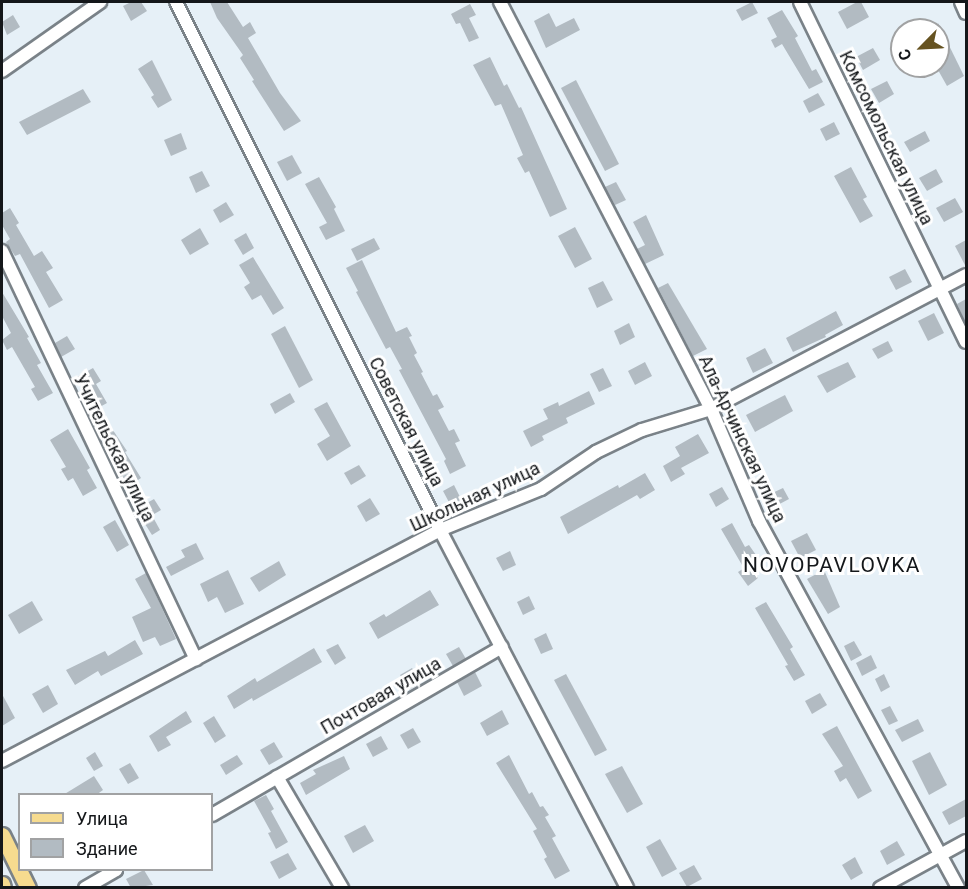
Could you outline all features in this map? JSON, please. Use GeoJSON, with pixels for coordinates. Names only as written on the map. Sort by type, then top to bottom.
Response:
{"type":"FeatureCollection","features":[{"type":"Feature","properties":{"kind":"main road"},"geometry":{"type":"LineString","coordinates":[[2,837],[18,868]]}},
{"type":"Feature","properties":{"kind":"main road"},"geometry":{"type":"LineString","coordinates":[[19,871],[28,888]]}},
{"type":"Feature","properties":{"kind":"street"},"geometry":{"type":"LineString","coordinates":[[2,71],[100,2]]}},
{"type":"Feature","properties":{"kind":"street","name":"Советская улица"},"geometry":{"type":"LineString","coordinates":[[176,2],[440,530],[627,888]]}},
{"type":"Feature","properties":{"kind":"street","name":"Ала-Арчинская улица"},"geometry":{"type":"LineString","coordinates":[[500,2],[711,409],[759,521],[958,888]]}},
{"type":"Feature","properties":{"kind":"street","name":"Комсомольская улица"},"geometry":{"type":"LineString","coordinates":[[800,2],[966,342]]}},
{"type":"Feature","properties":{"kind":"street"},"geometry":{"type":"LineString","coordinates":[[961,2],[966,13]]}},
{"type":"Feature","properties":{"kind":"street","name":"Учительская улица"},"geometry":{"type":"LineString","coordinates":[[2,251],[196,660]]}},
{"type":"Feature","properties":{"kind":"street","name":"Школьная улица"},"geometry":{"type":"LineString","coordinates":[[2,761],[440,530],[541,489],[596,453],[642,430],[711,409],[966,275]]}},
{"type":"Feature","properties":{"kind":"street","name":"Почтовая улица"},"geometry":{"type":"LineString","coordinates":[[213,813],[502,647]]}},
{"type":"Feature","properties":{"kind":"street"},"geometry":{"type":"LineString","coordinates":[[277,777],[342,888]]}},
{"type":"Feature","properties":{"kind":"street"},"geometry":{"type":"LineString","coordinates":[[880,888],[966,841]]}},
{"type":"Feature","properties":{"kind":"street"},"geometry":{"type":"LineString","coordinates":[[85,888],[114,871]]}},
{"type":"Feature","properties":{"kind":"building"},"geometry":{"type":"Polygon","coordinates":[[[131,2],[141,2],[147,11],[131,21],[123,6],[131,2]]]}},
{"type":"Feature","properties":{"kind":"building"},"geometry":{"type":"Polygon","coordinates":[[[210,2],[227,2],[243,27],[250,22],[256,33],[248,38],[280,93],[301,121],[284,131],[252,81],[254,80],[240,58],[243,55],[217,18],[210,2]]]}},
{"type":"Feature","properties":{"kind":"building"},"geometry":{"type":"Polygon","coordinates":[[[752,2],[758,13],[742,21],[736,10],[752,2]]]}},
{"type":"Feature","properties":{"kind":"building"},"geometry":{"type":"Polygon","coordinates":[[[861,2],[869,17],[847,29],[838,12],[861,2]]]}},
{"type":"Feature","properties":{"kind":"building"},"geometry":{"type":"Polygon","coordinates":[[[470,4],[476,15],[469,18],[479,38],[469,42],[460,23],[456,24],[451,14],[470,4]]]}},
{"type":"Feature","properties":{"kind":"building"},"geometry":{"type":"Polygon","coordinates":[[[782,10],[798,36],[795,38],[812,71],[816,69],[823,82],[809,89],[782,44],[775,48],[771,40],[777,37],[767,18],[782,10]]]}},
{"type":"Feature","properties":{"kind":"building"},"geometry":{"type":"Polygon","coordinates":[[[549,13],[556,27],[574,18],[580,30],[546,48],[534,21],[549,13]]]}},
{"type":"Feature","properties":{"kind":"building"},"geometry":{"type":"Polygon","coordinates":[[[13,15],[20,27],[7,35],[2,22],[13,15]]]}},
{"type":"Feature","properties":{"kind":"building"},"geometry":{"type":"Polygon","coordinates":[[[950,47],[964,76],[947,86],[942,78],[950,78],[950,47]]]}},
{"type":"Feature","properties":{"kind":"building"},"geometry":{"type":"Polygon","coordinates":[[[873,48],[880,60],[863,70],[856,57],[873,48]]]}},
{"type":"Feature","properties":{"kind":"building"},"geometry":{"type":"Polygon","coordinates":[[[490,57],[504,86],[507,84],[519,108],[521,107],[567,209],[550,217],[529,171],[525,173],[517,158],[523,155],[501,104],[495,106],[473,65],[490,57]]]}},
{"type":"Feature","properties":{"kind":"building"},"geometry":{"type":"Polygon","coordinates":[[[152,60],[172,100],[158,108],[151,97],[154,95],[138,69],[152,60]]]}},
{"type":"Feature","properties":{"kind":"building"},"geometry":{"type":"Polygon","coordinates":[[[576,80],[619,164],[605,171],[561,88],[576,80]]]}},
{"type":"Feature","properties":{"kind":"building"},"geometry":{"type":"Polygon","coordinates":[[[887,81],[894,94],[879,103],[871,89],[887,81]]]}},
{"type":"Feature","properties":{"kind":"building"},"geometry":{"type":"Polygon","coordinates":[[[83,89],[91,102],[27,135],[19,122],[83,89]]]}},
{"type":"Feature","properties":{"kind":"building"},"geometry":{"type":"Polygon","coordinates":[[[818,93],[825,105],[809,113],[803,101],[818,93]]]}},
{"type":"Feature","properties":{"kind":"building"},"geometry":{"type":"Polygon","coordinates":[[[834,122],[840,134],[826,141],[820,129],[834,122]]]}},
{"type":"Feature","properties":{"kind":"building"},"geometry":{"type":"Polygon","coordinates":[[[925,131],[930,141],[910,152],[904,142],[925,131]]]}},
{"type":"Feature","properties":{"kind":"building"},"geometry":{"type":"Polygon","coordinates":[[[181,133],[187,149],[171,156],[164,140],[181,133]]]}},
{"type":"Feature","properties":{"kind":"building"},"geometry":{"type":"Polygon","coordinates":[[[292,155],[302,173],[287,181],[277,162],[292,155]]]}},
{"type":"Feature","properties":{"kind":"building"},"geometry":{"type":"Polygon","coordinates":[[[851,167],[867,197],[863,199],[873,216],[860,223],[834,176],[851,167]]]}},
{"type":"Feature","properties":{"kind":"building"},"geometry":{"type":"Polygon","coordinates":[[[936,169],[943,182],[927,191],[919,178],[936,169]]]}},
{"type":"Feature","properties":{"kind":"building"},"geometry":{"type":"Polygon","coordinates":[[[202,171],[210,186],[196,193],[189,177],[202,171]]]}},
{"type":"Feature","properties":{"kind":"building"},"geometry":{"type":"Polygon","coordinates":[[[319,177],[336,207],[334,209],[345,231],[326,240],[319,227],[327,223],[305,184],[319,177]]]}},
{"type":"Feature","properties":{"kind":"building"},"geometry":{"type":"Polygon","coordinates":[[[616,182],[626,200],[615,205],[605,187],[616,182]]]}},
{"type":"Feature","properties":{"kind":"building"},"geometry":{"type":"Polygon","coordinates":[[[955,198],[963,212],[944,222],[936,208],[955,198]]]}},
{"type":"Feature","properties":{"kind":"building"},"geometry":{"type":"Polygon","coordinates":[[[226,202],[234,215],[220,223],[213,210],[226,202]]]}},
{"type":"Feature","properties":{"kind":"building"},"geometry":{"type":"Polygon","coordinates":[[[10,208],[19,223],[16,225],[34,256],[42,251],[53,268],[46,272],[63,300],[49,308],[20,254],[15,256],[6,242],[10,239],[2,225],[2,213],[10,208]]]}},
{"type":"Feature","properties":{"kind":"building"},"geometry":{"type":"Polygon","coordinates":[[[646,215],[664,255],[645,264],[637,249],[645,245],[633,222],[646,215]]]}},
{"type":"Feature","properties":{"kind":"building"},"geometry":{"type":"Polygon","coordinates":[[[575,227],[592,259],[575,268],[558,236],[575,227]]]}},
{"type":"Feature","properties":{"kind":"building"},"geometry":{"type":"Polygon","coordinates":[[[200,228],[209,244],[190,255],[181,240],[200,228]]]}},
{"type":"Feature","properties":{"kind":"building"},"geometry":{"type":"Polygon","coordinates":[[[246,233],[254,248],[243,255],[234,240],[246,233]]]}},
{"type":"Feature","properties":{"kind":"building"},"geometry":{"type":"Polygon","coordinates":[[[374,238],[380,249],[357,261],[351,249],[374,238]]]}},
{"type":"Feature","properties":{"kind":"building"},"geometry":{"type":"Polygon","coordinates":[[[966,240],[966,267],[955,246],[966,240]]]}},
{"type":"Feature","properties":{"kind":"building"},"geometry":{"type":"Polygon","coordinates":[[[253,257],[284,308],[273,315],[261,295],[252,300],[244,287],[250,283],[239,265],[253,257]]]}},
{"type":"Feature","properties":{"kind":"building"},"geometry":{"type":"Polygon","coordinates":[[[362,260],[396,332],[407,327],[412,336],[409,337],[417,353],[414,355],[423,372],[421,373],[433,396],[437,394],[444,407],[438,410],[449,431],[454,429],[460,441],[455,443],[466,466],[450,474],[444,461],[446,459],[399,370],[402,369],[390,347],[386,349],[346,268],[362,260]]]}},
{"type":"Feature","properties":{"kind":"building"},"geometry":{"type":"Polygon","coordinates":[[[905,269],[912,282],[896,290],[889,277],[905,269]]]}},
{"type":"Feature","properties":{"kind":"building"},"geometry":{"type":"Polygon","coordinates":[[[603,281],[613,300],[597,308],[588,288],[603,281]]]}},
{"type":"Feature","properties":{"kind":"building"},"geometry":{"type":"Polygon","coordinates":[[[668,283],[707,349],[693,356],[658,288],[668,283]]]}},
{"type":"Feature","properties":{"kind":"building"},"geometry":{"type":"Polygon","coordinates":[[[2,292],[29,337],[27,338],[41,363],[37,365],[53,393],[38,401],[31,389],[35,387],[12,347],[7,350],[2,340],[11,333],[2,316],[2,292]]]}},
{"type":"Feature","properties":{"kind":"building"},"geometry":{"type":"Polygon","coordinates":[[[966,299],[966,324],[957,304],[966,299]]]}},
{"type":"Feature","properties":{"kind":"building"},"geometry":{"type":"Polygon","coordinates":[[[836,311],[843,325],[825,335],[826,337],[793,352],[786,338],[836,311]]]}},
{"type":"Feature","properties":{"kind":"building"},"geometry":{"type":"Polygon","coordinates":[[[934,313],[944,333],[928,341],[918,321],[934,313]]]}},
{"type":"Feature","properties":{"kind":"building"},"geometry":{"type":"Polygon","coordinates":[[[629,323],[635,337],[620,345],[614,331],[629,323]]]}},
{"type":"Feature","properties":{"kind":"building"},"geometry":{"type":"Polygon","coordinates":[[[285,326],[313,380],[299,388],[271,334],[285,326]]]}},
{"type":"Feature","properties":{"kind":"building"},"geometry":{"type":"Polygon","coordinates":[[[67,336],[75,349],[61,357],[55,343],[67,336]]]}},
{"type":"Feature","properties":{"kind":"building"},"geometry":{"type":"Polygon","coordinates":[[[888,341],[893,351],[878,359],[872,349],[888,341]]]}},
{"type":"Feature","properties":{"kind":"building"},"geometry":{"type":"Polygon","coordinates":[[[765,348],[773,363],[753,373],[746,358],[765,348]]]}},
{"type":"Feature","properties":{"kind":"building"},"geometry":{"type":"Polygon","coordinates":[[[645,362],[652,376],[635,385],[628,371],[645,362]]]}},
{"type":"Feature","properties":{"kind":"building"},"geometry":{"type":"Polygon","coordinates":[[[848,362],[856,377],[827,393],[817,376],[848,362]]]}},
{"type":"Feature","properties":{"kind":"building"},"geometry":{"type":"Polygon","coordinates":[[[93,368],[101,381],[96,384],[107,403],[98,408],[127,451],[125,452],[141,478],[126,488],[82,399],[88,395],[77,377],[93,368]]]}},
{"type":"Feature","properties":{"kind":"building"},"geometry":{"type":"Polygon","coordinates":[[[603,368],[612,386],[599,392],[590,374],[603,368]]]}},
{"type":"Feature","properties":{"kind":"building"},"geometry":{"type":"Polygon","coordinates":[[[589,391],[595,404],[566,418],[568,423],[542,436],[544,440],[531,447],[523,431],[548,419],[543,409],[558,402],[559,406],[589,391]]]}},
{"type":"Feature","properties":{"kind":"building"},"geometry":{"type":"Polygon","coordinates":[[[290,393],[295,402],[275,414],[270,404],[290,393]]]}},
{"type":"Feature","properties":{"kind":"building"},"geometry":{"type":"Polygon","coordinates":[[[785,395],[793,411],[755,432],[746,415],[785,395]]]}},
{"type":"Feature","properties":{"kind":"building"},"geometry":{"type":"Polygon","coordinates":[[[327,402],[351,446],[327,461],[317,444],[330,436],[314,409],[327,402]]]}},
{"type":"Feature","properties":{"kind":"building"},"geometry":{"type":"Polygon","coordinates":[[[68,429],[90,468],[87,470],[97,488],[83,496],[73,478],[68,481],[61,469],[66,467],[50,440],[68,429]]]}},
{"type":"Feature","properties":{"kind":"building"},"geometry":{"type":"Polygon","coordinates":[[[698,434],[709,453],[681,468],[685,474],[671,482],[663,466],[680,456],[675,447],[698,434]]]}},
{"type":"Feature","properties":{"kind":"building"},"geometry":{"type":"Polygon","coordinates":[[[359,465],[366,476],[351,485],[344,473],[359,465]]]}},
{"type":"Feature","properties":{"kind":"building"},"geometry":{"type":"Polygon","coordinates":[[[645,473],[655,490],[640,499],[637,495],[568,534],[560,517],[645,473]]]}},
{"type":"Feature","properties":{"kind":"building"},"geometry":{"type":"Polygon","coordinates":[[[454,485],[462,501],[451,506],[443,491],[454,485]]]}},
{"type":"Feature","properties":{"kind":"building"},"geometry":{"type":"Polygon","coordinates":[[[722,487],[729,499],[716,507],[709,494],[722,487]]]}},
{"type":"Feature","properties":{"kind":"building"},"geometry":{"type":"Polygon","coordinates":[[[783,488],[789,499],[774,507],[768,495],[783,488]]]}},
{"type":"Feature","properties":{"kind":"building"},"geometry":{"type":"Polygon","coordinates":[[[370,498],[380,514],[366,522],[357,506],[370,498]]]}},
{"type":"Feature","properties":{"kind":"building"},"geometry":{"type":"Polygon","coordinates":[[[154,499],[161,510],[144,520],[138,508],[154,499]]]}},
{"type":"Feature","properties":{"kind":"building"},"geometry":{"type":"Polygon","coordinates":[[[154,519],[160,530],[152,535],[145,524],[154,519]]]}},
{"type":"Feature","properties":{"kind":"building"},"geometry":{"type":"Polygon","coordinates":[[[115,520],[129,545],[117,552],[103,527],[115,520]]]}},
{"type":"Feature","properties":{"kind":"building"},"geometry":{"type":"Polygon","coordinates":[[[732,523],[745,547],[749,545],[756,555],[742,565],[721,529],[732,523]]]}},
{"type":"Feature","properties":{"kind":"building"},"geometry":{"type":"Polygon","coordinates":[[[807,533],[816,550],[800,558],[791,541],[807,533]]]}},
{"type":"Feature","properties":{"kind":"building"},"geometry":{"type":"Polygon","coordinates":[[[196,543],[204,559],[171,576],[166,567],[185,557],[181,550],[196,543]]]}},
{"type":"Feature","properties":{"kind":"building"},"geometry":{"type":"Polygon","coordinates":[[[510,551],[516,565],[503,571],[496,558],[510,551]]]}},
{"type":"Feature","properties":{"kind":"building"},"geometry":{"type":"Polygon","coordinates":[[[279,561],[286,575],[259,592],[250,578],[279,561]]]}},
{"type":"Feature","properties":{"kind":"building"},"geometry":{"type":"Polygon","coordinates":[[[749,565],[758,578],[748,586],[738,572],[749,565]]]}},
{"type":"Feature","properties":{"kind":"building"},"geometry":{"type":"Polygon","coordinates":[[[228,570],[244,604],[225,613],[217,597],[208,602],[200,584],[228,570]]]}},
{"type":"Feature","properties":{"kind":"building"},"geometry":{"type":"Polygon","coordinates":[[[824,570],[840,607],[828,614],[807,579],[824,570]]]}},
{"type":"Feature","properties":{"kind":"building"},"geometry":{"type":"Polygon","coordinates":[[[146,573],[176,639],[160,646],[155,637],[143,642],[132,617],[151,608],[135,579],[146,573]]]}},
{"type":"Feature","properties":{"kind":"building"},"geometry":{"type":"Polygon","coordinates":[[[430,590],[439,605],[378,639],[369,623],[384,614],[386,617],[430,590]]]}},
{"type":"Feature","properties":{"kind":"building"},"geometry":{"type":"Polygon","coordinates":[[[529,596],[535,609],[523,615],[517,602],[529,596]]]}},
{"type":"Feature","properties":{"kind":"building"},"geometry":{"type":"Polygon","coordinates":[[[32,601],[43,620],[19,634],[8,615],[32,601]]]}},
{"type":"Feature","properties":{"kind":"building"},"geometry":{"type":"Polygon","coordinates":[[[766,602],[793,647],[790,649],[805,675],[794,681],[785,666],[788,665],[755,608],[766,602]]]}},
{"type":"Feature","properties":{"kind":"building"},"geometry":{"type":"Polygon","coordinates":[[[546,633],[553,649],[541,654],[534,639],[546,633]]]}},
{"type":"Feature","properties":{"kind":"building"},"geometry":{"type":"Polygon","coordinates":[[[135,640],[143,654],[101,676],[98,671],[75,685],[66,670],[105,651],[108,656],[135,640]]]}},
{"type":"Feature","properties":{"kind":"building"},"geometry":{"type":"Polygon","coordinates":[[[854,641],[862,655],[851,661],[844,646],[854,641]]]}},
{"type":"Feature","properties":{"kind":"building"},"geometry":{"type":"Polygon","coordinates":[[[338,644],[346,658],[335,665],[326,650],[338,644]]]}},
{"type":"Feature","properties":{"kind":"building"},"geometry":{"type":"Polygon","coordinates":[[[459,647],[466,659],[453,666],[446,654],[459,647]]]}},
{"type":"Feature","properties":{"kind":"building"},"geometry":{"type":"Polygon","coordinates":[[[314,648],[322,662],[253,701],[252,698],[234,709],[227,696],[255,678],[257,682],[314,648]]]}},
{"type":"Feature","properties":{"kind":"building"},"geometry":{"type":"Polygon","coordinates":[[[871,655],[877,668],[862,676],[856,663],[871,655]]]}},
{"type":"Feature","properties":{"kind":"building"},"geometry":{"type":"Polygon","coordinates":[[[412,668],[421,683],[409,690],[400,675],[412,668]]]}},
{"type":"Feature","properties":{"kind":"building"},"geometry":{"type":"Polygon","coordinates":[[[475,672],[482,686],[464,696],[457,682],[475,672]]]}},
{"type":"Feature","properties":{"kind":"building"},"geometry":{"type":"Polygon","coordinates":[[[566,674],[607,750],[595,756],[554,680],[566,674]]]}},
{"type":"Feature","properties":{"kind":"building"},"geometry":{"type":"Polygon","coordinates":[[[884,674],[890,687],[881,692],[875,679],[884,674]]]}},
{"type":"Feature","properties":{"kind":"building"},"geometry":{"type":"Polygon","coordinates":[[[48,685],[58,704],[43,713],[32,694],[48,685]]]}},
{"type":"Feature","properties":{"kind":"building"},"geometry":{"type":"Polygon","coordinates":[[[820,693],[827,705],[812,714],[805,701],[820,693]]]}},
{"type":"Feature","properties":{"kind":"building"},"geometry":{"type":"Polygon","coordinates":[[[2,694],[15,718],[2,726],[2,694]]]}},
{"type":"Feature","properties":{"kind":"building"},"geometry":{"type":"Polygon","coordinates":[[[890,706],[898,721],[889,725],[881,710],[890,706]]]}},
{"type":"Feature","properties":{"kind":"building"},"geometry":{"type":"Polygon","coordinates":[[[502,710],[509,724],[487,736],[480,723],[502,710]]]}},
{"type":"Feature","properties":{"kind":"building"},"geometry":{"type":"Polygon","coordinates":[[[186,711],[192,722],[166,737],[171,745],[158,752],[149,736],[186,711]]]}},
{"type":"Feature","properties":{"kind":"building"},"geometry":{"type":"Polygon","coordinates":[[[214,716],[226,736],[215,743],[203,723],[214,716]]]}},
{"type":"Feature","properties":{"kind":"building"},"geometry":{"type":"Polygon","coordinates":[[[918,719],[924,731],[902,742],[895,730],[918,719]]]}},
{"type":"Feature","properties":{"kind":"building"},"geometry":{"type":"Polygon","coordinates":[[[837,726],[872,791],[858,799],[846,778],[840,782],[834,771],[843,766],[822,734],[837,726]]]}},
{"type":"Feature","properties":{"kind":"building"},"geometry":{"type":"Polygon","coordinates":[[[413,728],[421,742],[408,749],[400,735],[413,728]]]}},
{"type":"Feature","properties":{"kind":"building"},"geometry":{"type":"Polygon","coordinates":[[[381,736],[388,749],[373,757],[366,744],[381,736]]]}},
{"type":"Feature","properties":{"kind":"building"},"geometry":{"type":"Polygon","coordinates":[[[274,742],[283,757],[269,765],[260,750],[274,742]]]}},
{"type":"Feature","properties":{"kind":"building"},"geometry":{"type":"Polygon","coordinates":[[[95,752],[103,766],[94,771],[86,758],[95,752]]]}},
{"type":"Feature","properties":{"kind":"building"},"geometry":{"type":"Polygon","coordinates":[[[930,752],[947,785],[929,795],[912,761],[930,752]]]}},
{"type":"Feature","properties":{"kind":"building"},"geometry":{"type":"Polygon","coordinates":[[[237,755],[243,764],[226,775],[220,765],[237,755]]]}},
{"type":"Feature","properties":{"kind":"building"},"geometry":{"type":"Polygon","coordinates":[[[509,755],[529,794],[532,792],[540,807],[543,806],[549,815],[545,817],[556,836],[552,838],[570,871],[555,879],[544,859],[547,857],[533,831],[537,829],[496,763],[509,755]]]}},
{"type":"Feature","properties":{"kind":"building"},"geometry":{"type":"Polygon","coordinates":[[[344,756],[350,769],[306,795],[300,783],[316,774],[313,770],[344,756]]]}},
{"type":"Feature","properties":{"kind":"building"},"geometry":{"type":"Polygon","coordinates":[[[130,763],[139,778],[128,784],[119,769],[130,763]]]}},
{"type":"Feature","properties":{"kind":"building"},"geometry":{"type":"Polygon","coordinates":[[[622,766],[643,804],[627,813],[605,774],[622,766]]]}},
{"type":"Feature","properties":{"kind":"building"},"geometry":{"type":"Polygon","coordinates":[[[94,776],[103,790],[99,793],[66,793],[94,776]]]}},
{"type":"Feature","properties":{"kind":"building"},"geometry":{"type":"Polygon","coordinates":[[[266,795],[274,809],[271,811],[288,842],[276,849],[268,833],[271,832],[254,801],[266,795]]]}},
{"type":"Feature","properties":{"kind":"building"},"geometry":{"type":"Polygon","coordinates":[[[966,799],[966,816],[949,825],[942,812],[966,799]]]}},
{"type":"Feature","properties":{"kind":"building"},"geometry":{"type":"Polygon","coordinates":[[[365,825],[374,841],[353,853],[344,836],[365,825]]]}},
{"type":"Feature","properties":{"kind":"building"},"geometry":{"type":"Polygon","coordinates":[[[660,839],[677,869],[662,877],[646,847],[660,839]]]}},
{"type":"Feature","properties":{"kind":"building"},"geometry":{"type":"Polygon","coordinates":[[[897,841],[905,855],[887,865],[880,851],[897,841]]]}},
{"type":"Feature","properties":{"kind":"building"},"geometry":{"type":"Polygon","coordinates":[[[288,853],[297,869],[279,879],[270,862],[288,853]]]}},
{"type":"Feature","properties":{"kind":"building"},"geometry":{"type":"Polygon","coordinates":[[[855,857],[863,873],[851,880],[842,865],[855,857]]]}},
{"type":"Feature","properties":{"kind":"building"},"geometry":{"type":"Polygon","coordinates":[[[694,865],[702,879],[687,887],[679,873],[694,865]]]}},
{"type":"Feature","properties":{"kind":"building"},"geometry":{"type":"Polygon","coordinates":[[[145,871],[153,885],[131,888],[126,879],[145,871]]]}},
{"type":"Feature","properties":{"kind":"district","name":"NOVOPAVLOVKA"},"geometry":{"type":"Point","coordinates":[832,565]}}]}
